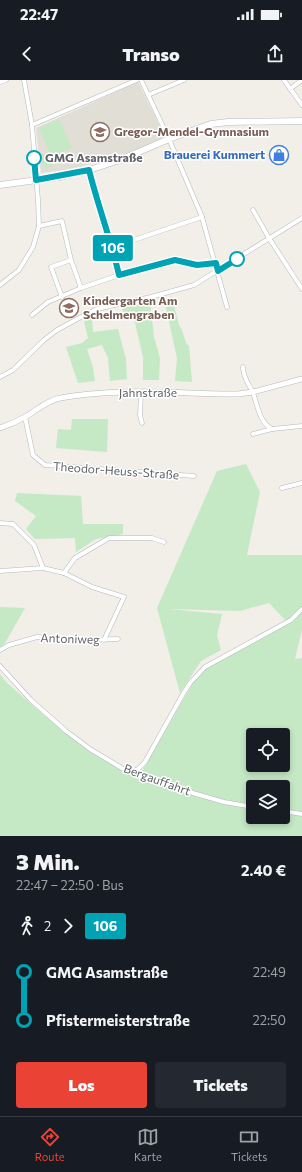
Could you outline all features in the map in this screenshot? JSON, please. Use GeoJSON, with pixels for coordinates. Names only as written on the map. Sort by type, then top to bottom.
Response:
{"type":"FeatureCollection","features":[{"type":"Feature","properties":{"kind":"main road"},"geometry":{"type":"LineString","coordinates":[[0,185],[89,170],[120,160],[169,139],[211,124],[228,122],[302,121]]}},
{"type":"Feature","properties":{"kind":"street"},"geometry":{"type":"LineString","coordinates":[[0,82],[6,80]]}},
{"type":"Feature","properties":{"kind":"street"},"geometry":{"type":"LineString","coordinates":[[0,285],[20,270],[33,247],[39,226],[32,125],[24,80]]}},
{"type":"Feature","properties":{"kind":"street"},"geometry":{"type":"LineString","coordinates":[[32,125],[137,80]]}},
{"type":"Feature","properties":{"kind":"street"},"geometry":{"type":"LineString","coordinates":[[141,80],[169,139],[202,217],[228,308]]}},
{"type":"Feature","properties":{"kind":"street"},"geometry":{"type":"LineString","coordinates":[[148,95],[184,80]]}},
{"type":"Feature","properties":{"kind":"street"},"geometry":{"type":"LineString","coordinates":[[284,80],[302,105]]}},
{"type":"Feature","properties":{"kind":"street"},"geometry":{"type":"LineString","coordinates":[[290,88],[302,80]]}},
{"type":"Feature","properties":{"kind":"street"},"geometry":{"type":"LineString","coordinates":[[89,170],[97,201],[113,247],[119,275]]}},
{"type":"Feature","properties":{"kind":"street"},"geometry":{"type":"LineString","coordinates":[[253,210],[302,289]]}},
{"type":"Feature","properties":{"kind":"street"},"geometry":{"type":"LineString","coordinates":[[113,247],[202,217]]}},
{"type":"Feature","properties":{"kind":"street"},"geometry":{"type":"LineString","coordinates":[[0,377],[13,370],[44,340],[57,330],[97,309],[151,297],[194,285],[302,218]]}},
{"type":"Feature","properties":{"kind":"street"},"geometry":{"type":"LineString","coordinates":[[39,226],[62,221],[71,260],[81,288]]}},
{"type":"Feature","properties":{"kind":"street"},"geometry":{"type":"LineString","coordinates":[[62,297],[51,267],[71,260]]}},
{"type":"Feature","properties":{"kind":"street"},"geometry":{"type":"LineString","coordinates":[[32,314],[43,305],[81,288],[119,275],[175,260],[197,265],[216,263]]}},
{"type":"Feature","properties":{"kind":"street"},"geometry":{"type":"LineString","coordinates":[[243,367],[243,375],[253,392],[259,414],[267,426],[272,429]]}},
{"type":"Feature","properties":{"kind":"street","name":"Jahnstraße"},"geometry":{"type":"LineString","coordinates":[[0,428],[25,417],[44,404],[60,398],[96,394],[238,394],[253,392],[302,379]]}},
{"type":"Feature","properties":{"kind":"street"},"geometry":{"type":"LineString","coordinates":[[141,393],[140,415],[142,423]]}},
{"type":"Feature","properties":{"kind":"street","name":"Theodor-Heuss-Straße"},"geometry":{"type":"LineString","coordinates":[[25,417],[34,455],[45,466],[194,476]]}},
{"type":"Feature","properties":{"kind":"street"},"geometry":{"type":"LineString","coordinates":[[253,434],[272,429],[302,426]]}},
{"type":"Feature","properties":{"kind":"street"},"geometry":{"type":"LineString","coordinates":[[282,488],[302,483]]}},
{"type":"Feature","properties":{"kind":"street"},"geometry":{"type":"LineString","coordinates":[[0,523],[13,524],[34,545],[43,568]]}},
{"type":"Feature","properties":{"kind":"street"},"geometry":{"type":"LineString","coordinates":[[64,573],[75,558],[109,538],[152,538],[164,542]]}},
{"type":"Feature","properties":{"kind":"street"},"geometry":{"type":"LineString","coordinates":[[0,571],[43,568],[64,573],[92,587],[124,597],[104,640]]}},
{"type":"Feature","properties":{"kind":"street"},"geometry":{"type":"LineString","coordinates":[[130,773],[138,769],[145,762],[183,694],[190,683],[205,667],[291,620],[302,609]]}},
{"type":"Feature","properties":{"kind":"street","name":"Antoniweg"},"geometry":{"type":"LineString","coordinates":[[0,650],[9,645],[37,637],[104,640],[118,639]]}},
{"type":"Feature","properties":{"kind":"street","name":"Bergauffahrt"},"geometry":{"type":"LineString","coordinates":[[0,666],[31,700],[66,731],[90,749],[130,773],[158,783],[224,802],[246,806]]}},
{"type":"Feature","properties":{"kind":"street"},"geometry":{"type":"LineString","coordinates":[[290,812],[302,814]]}},
{"type":"Feature","properties":{"kind":"shaded area","name":"Gregor-Mendel-Gymnasium"},"geometry":{"type":"Polygon","coordinates":[[[138,82],[165,137],[134,151],[74,169],[41,173],[36,128],[138,82]]]}},
{"type":"Feature","properties":{"kind":"green space"},"geometry":{"type":"Polygon","coordinates":[[[59,119],[72,148],[51,156],[39,128],[59,119]]]}},
{"type":"Feature","properties":{"kind":"green space"},"geometry":{"type":"Polygon","coordinates":[[[47,153],[53,166],[46,169],[39,157],[47,153]]]}},
{"type":"Feature","properties":{"kind":"green space"},"geometry":{"type":"Polygon","coordinates":[[[172,297],[179,325],[186,343],[189,346],[192,382],[175,381],[177,358],[164,299],[172,297]]]}},
{"type":"Feature","properties":{"kind":"green space"},"geometry":{"type":"Polygon","coordinates":[[[150,301],[154,337],[160,358],[159,380],[143,380],[143,357],[133,314],[124,315],[122,308],[150,301]]]}},
{"type":"Feature","properties":{"kind":"green space"},"geometry":{"type":"Polygon","coordinates":[[[92,316],[93,332],[118,329],[126,359],[127,379],[110,381],[108,358],[102,345],[87,349],[93,367],[95,381],[78,383],[66,347],[82,343],[88,338],[84,321],[92,316]]]}},
{"type":"Feature","properties":{"kind":"green space"},"geometry":{"type":"Polygon","coordinates":[[[72,419],[108,419],[107,452],[56,448],[58,429],[71,430],[72,419]]]}},
{"type":"Feature","properties":{"kind":"green space"},"geometry":{"type":"Polygon","coordinates":[[[246,464],[260,492],[247,555],[302,555],[302,630],[295,659],[302,658],[302,836],[0,836],[0,674],[6,682],[86,749],[131,776],[216,799],[152,775],[141,773],[202,667],[286,621],[269,603],[240,611],[168,609],[222,614],[217,635],[221,650],[201,661],[180,693],[157,608],[217,471],[246,464]]]}},
{"type":"Feature","properties":{"kind":"green space"},"geometry":{"type":"Polygon","coordinates":[[[17,493],[81,496],[83,524],[123,524],[123,534],[96,539],[76,552],[75,538],[35,539],[26,529],[36,516],[15,501],[17,493]]]}},
{"type":"Feature","properties":{"kind":"green space"},"geometry":{"type":"Polygon","coordinates":[[[0,607],[25,608],[0,649],[0,607]]]}},
{"type":"Feature","properties":{"kind":"bus line","name":"106"},"geometry":{"type":"LineString","coordinates":[[34,158],[36,180],[59,177],[89,170],[97,201],[113,247],[119,275],[175,260],[197,265],[216,263],[218,271],[237,259]]}},
{"type":"Feature","properties":{"kind":"place","name":"Gregor-Mendel-Gymnasium"},"geometry":{"type":"Point","coordinates":[100,132]}},
{"type":"Feature","properties":{"kind":"place","name":"Brauerei Kummert"},"geometry":{"type":"Point","coordinates":[279,155]}},
{"type":"Feature","properties":{"kind":"place","name":"GMG Asamstraße"},"geometry":{"type":"Point","coordinates":[34,158]}},
{"type":"Feature","properties":{"kind":"place","name":"Kindergarten Am Schelmengraben"},"geometry":{"type":"Point","coordinates":[69,308]}}]}
